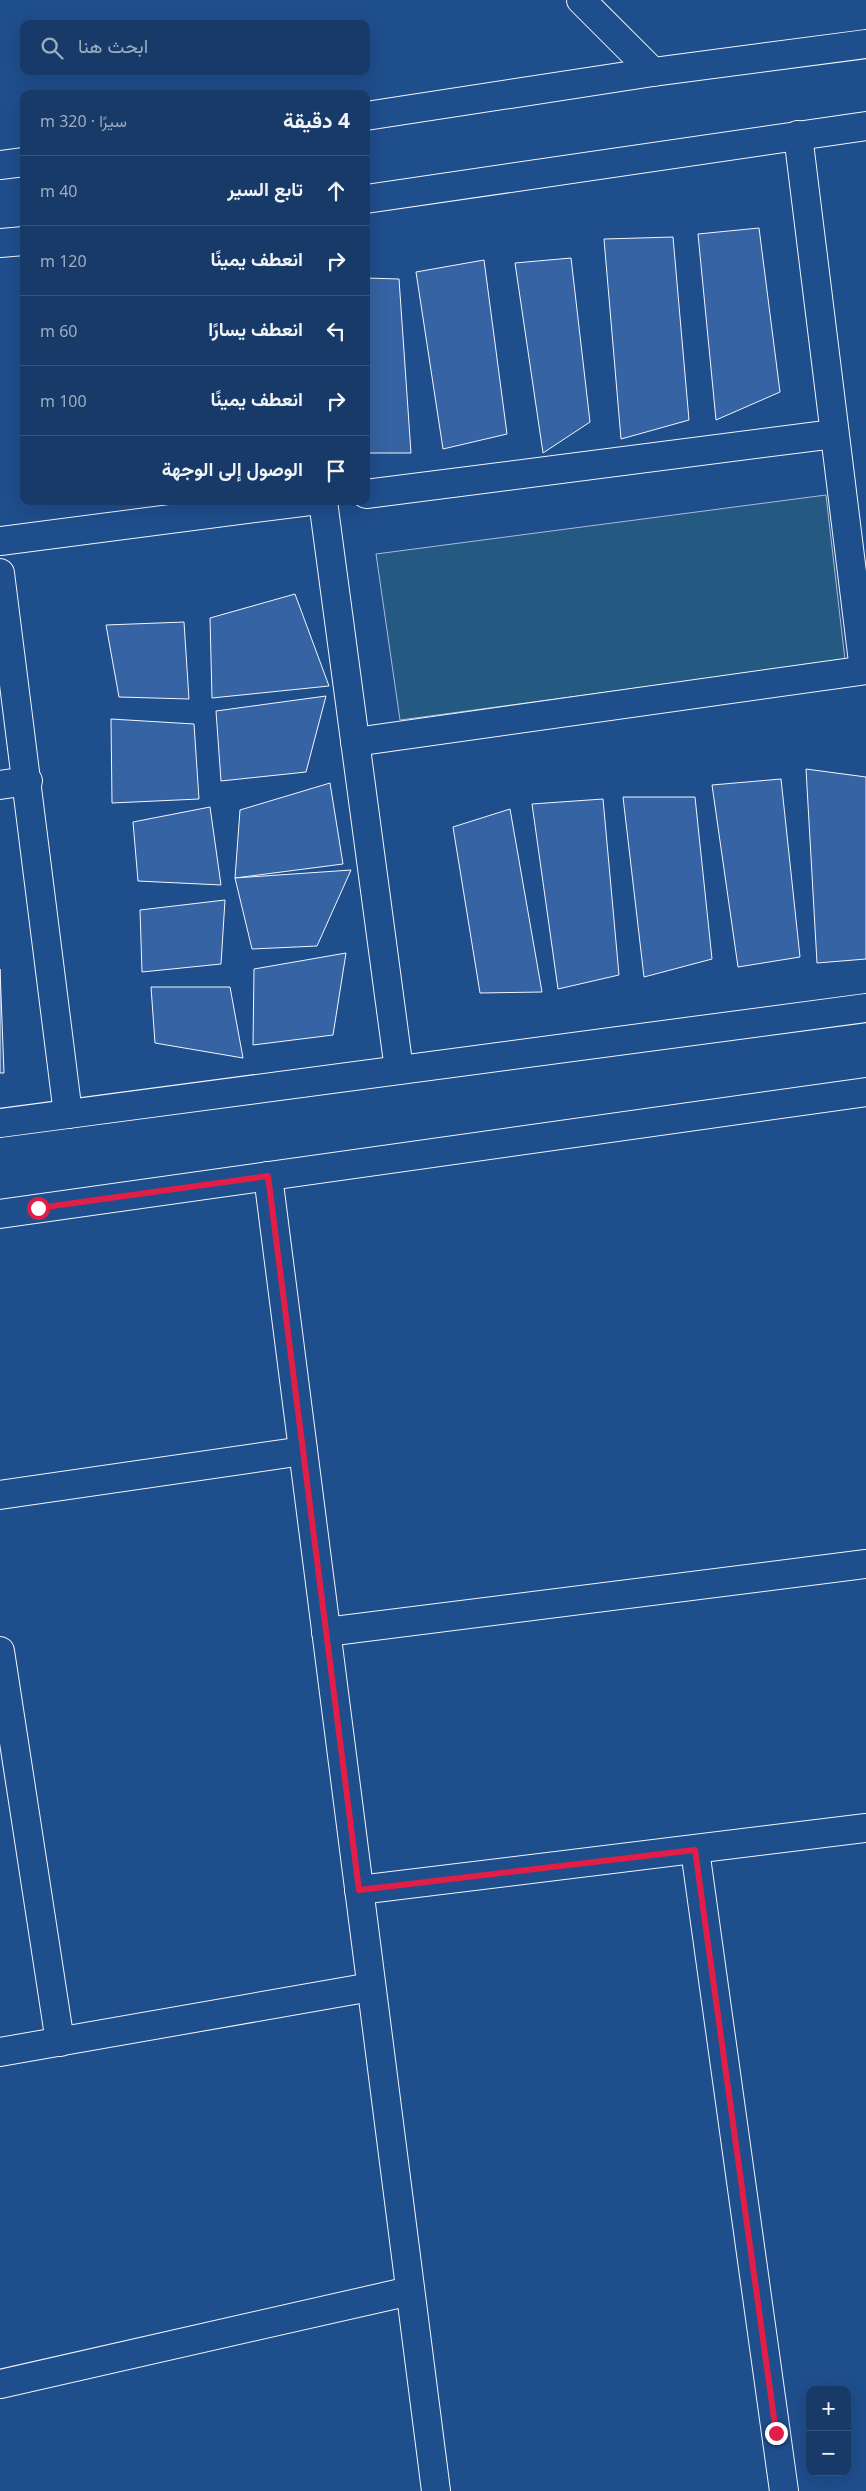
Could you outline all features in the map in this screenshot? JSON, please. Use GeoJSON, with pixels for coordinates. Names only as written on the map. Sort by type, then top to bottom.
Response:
{"type":"FeatureCollection","features":[{"type":"Feature","properties":{"kind":"street"},"geometry":{"type":"LineString","coordinates":[[581,0],[653,72]]}},
{"type":"Feature","properties":{"kind":"street"},"geometry":{"type":"LineString","coordinates":[[370,115],[653,72],[866,44]]}},
{"type":"Feature","properties":{"kind":"street"},"geometry":{"type":"LineString","coordinates":[[370,198],[866,126]]}},
{"type":"Feature","properties":{"kind":"street"},"geometry":{"type":"LineString","coordinates":[[355,742],[865,670],[798,135]]}},
{"type":"Feature","properties":{"kind":"street"},"geometry":{"type":"LineString","coordinates":[[0,165],[20,162]]}},
{"type":"Feature","properties":{"kind":"street"},"geometry":{"type":"LineString","coordinates":[[0,243],[20,240]]}},
{"type":"Feature","properties":{"kind":"street"},"geometry":{"type":"LineString","coordinates":[[370,493],[834,434]]}},
{"type":"Feature","properties":{"kind":"street"},"geometry":{"type":"LineString","coordinates":[[0,541],[279,505]]}},
{"type":"Feature","properties":{"kind":"street"},"geometry":{"type":"LineString","coordinates":[[324,505],[399,1070]]}},
{"type":"Feature","properties":{"kind":"street"},"geometry":{"type":"LineString","coordinates":[[0,573],[28,781],[68,1114]]}},
{"type":"Feature","properties":{"kind":"street"},"geometry":{"type":"LineString","coordinates":[[0,785],[28,781]]}},
{"type":"Feature","properties":{"kind":"street"},"geometry":{"type":"LineString","coordinates":[[0,1123],[866,1008]]}},
{"type":"Feature","properties":{"kind":"street"},"geometry":{"type":"LineString","coordinates":[[0,1214],[866,1092]]}},
{"type":"Feature","properties":{"kind":"street"},"geometry":{"type":"LineString","coordinates":[[268,1176],[436,2491]]}},
{"type":"Feature","properties":{"kind":"street"},"geometry":{"type":"LineString","coordinates":[[0,1495],[303,1451]]}},
{"type":"Feature","properties":{"kind":"street"},"geometry":{"type":"LineString","coordinates":[[326,1632],[866,1564]]}},
{"type":"Feature","properties":{"kind":"street"},"geometry":{"type":"LineString","coordinates":[[0,1651],[60,2042]]}},
{"type":"Feature","properties":{"kind":"street"},"geometry":{"type":"LineString","coordinates":[[359,1890],[866,1828]]}},
{"type":"Feature","properties":{"kind":"street"},"geometry":{"type":"LineString","coordinates":[[695,1850],[784,2491]]}},
{"type":"Feature","properties":{"kind":"street"},"geometry":{"type":"LineString","coordinates":[[0,2052],[371,1988]]}},
{"type":"Feature","properties":{"kind":"street"},"geometry":{"type":"LineString","coordinates":[[0,2384],[410,2291]]}},
{"type":"Feature","properties":{"kind":"shaded area"},"geometry":{"type":"Polygon","coordinates":[[[826,495],[845,660],[400,720],[376,554],[826,495]]]}},
{"type":"Feature","properties":{"kind":"building"},"geometry":{"type":"Polygon","coordinates":[[[759,228],[780,392],[716,420],[698,234],[759,228]]]}},
{"type":"Feature","properties":{"kind":"building"},"geometry":{"type":"Polygon","coordinates":[[[673,237],[689,420],[621,439],[604,239],[673,237]]]}},
{"type":"Feature","properties":{"kind":"building"},"geometry":{"type":"Polygon","coordinates":[[[571,258],[590,422],[543,453],[515,263],[571,258]]]}},
{"type":"Feature","properties":{"kind":"building"},"geometry":{"type":"Polygon","coordinates":[[[484,260],[507,434],[443,449],[416,272],[484,260]]]}},
{"type":"Feature","properties":{"kind":"building"},"geometry":{"type":"Polygon","coordinates":[[[370,278],[399,279],[411,453],[370,453],[370,278]]]}},
{"type":"Feature","properties":{"kind":"building"},"geometry":{"type":"Polygon","coordinates":[[[295,594],[329,686],[212,698],[210,618],[295,594]]]}},
{"type":"Feature","properties":{"kind":"building"},"geometry":{"type":"Polygon","coordinates":[[[184,622],[189,699],[119,697],[106,625],[184,622]]]}},
{"type":"Feature","properties":{"kind":"building"},"geometry":{"type":"Polygon","coordinates":[[[326,696],[306,772],[221,781],[216,711],[326,696]]]}},
{"type":"Feature","properties":{"kind":"building"},"geometry":{"type":"Polygon","coordinates":[[[111,719],[194,724],[199,799],[112,803],[111,719]]]}},
{"type":"Feature","properties":{"kind":"building"},"geometry":{"type":"Polygon","coordinates":[[[806,769],[866,777],[866,959],[817,963],[806,769]]]}},
{"type":"Feature","properties":{"kind":"building"},"geometry":{"type":"Polygon","coordinates":[[[781,779],[800,957],[738,967],[712,785],[781,779]]]}},
{"type":"Feature","properties":{"kind":"building"},"geometry":{"type":"Polygon","coordinates":[[[330,783],[343,864],[235,878],[240,810],[330,783]]]}},
{"type":"Feature","properties":{"kind":"building"},"geometry":{"type":"Polygon","coordinates":[[[623,797],[695,797],[712,959],[644,977],[623,797]]]}},
{"type":"Feature","properties":{"kind":"building"},"geometry":{"type":"Polygon","coordinates":[[[603,799],[619,975],[558,989],[532,804],[603,799]]]}},
{"type":"Feature","properties":{"kind":"building"},"geometry":{"type":"Polygon","coordinates":[[[210,807],[221,885],[138,881],[133,822],[210,807]]]}},
{"type":"Feature","properties":{"kind":"building"},"geometry":{"type":"Polygon","coordinates":[[[510,809],[542,992],[480,993],[453,827],[510,809]]]}},
{"type":"Feature","properties":{"kind":"building"},"geometry":{"type":"Polygon","coordinates":[[[351,870],[317,946],[252,949],[235,878],[351,870]]]}},
{"type":"Feature","properties":{"kind":"building"},"geometry":{"type":"Polygon","coordinates":[[[225,900],[221,964],[142,972],[140,910],[225,900]]]}},
{"type":"Feature","properties":{"kind":"building"},"geometry":{"type":"Polygon","coordinates":[[[346,953],[333,1035],[253,1045],[254,969],[346,953]]]}},
{"type":"Feature","properties":{"kind":"building"},"geometry":{"type":"Polygon","coordinates":[[[0,969],[4,1073],[0,1073],[0,969]]]}},
{"type":"Feature","properties":{"kind":"building"},"geometry":{"type":"Polygon","coordinates":[[[151,987],[230,987],[243,1058],[155,1043],[151,987]]]}},
{"type":"Feature","properties":{"kind":"route"},"geometry":{"type":"LineString","coordinates":[[38,1208],[268,1176],[359,1890],[695,1850],[776,2433]]}}]}
